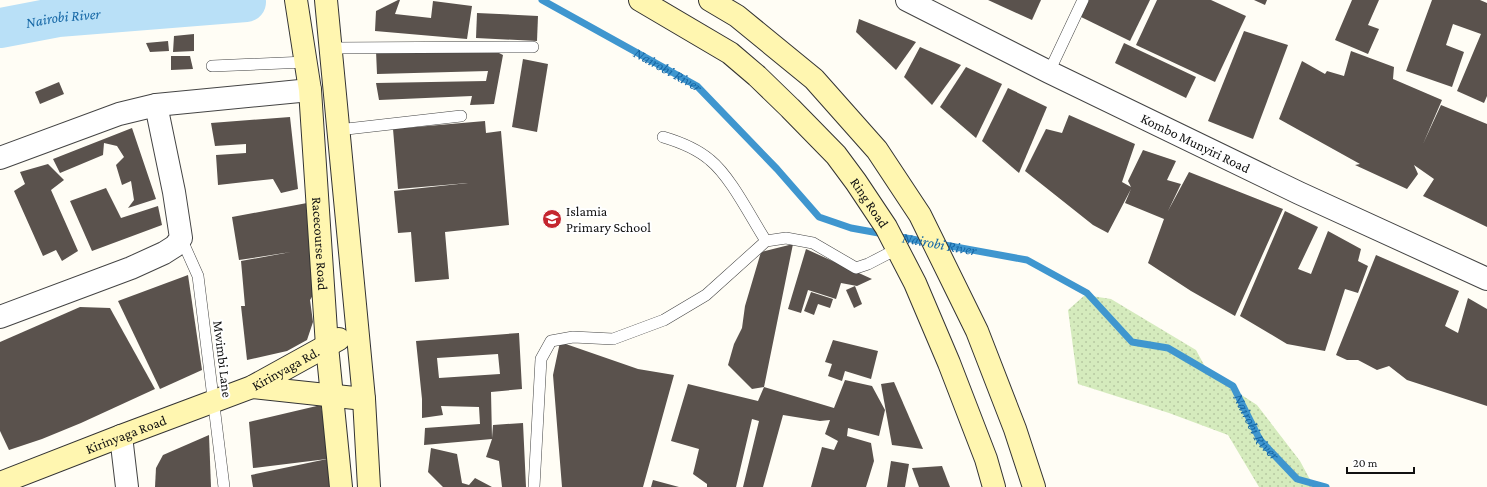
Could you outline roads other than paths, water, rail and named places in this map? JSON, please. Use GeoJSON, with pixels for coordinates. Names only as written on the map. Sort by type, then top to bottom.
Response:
{"type":"FeatureCollection","features":[{"type":"Feature","properties":{"kind":"main road","name":"Racecourse Road"},"geometry":{"type":"LineString","coordinates":[[296,0],[310,90],[327,346],[341,487]]}},
{"type":"Feature","properties":{"kind":"main road","name":"Racecourse Road"},"geometry":{"type":"LineString","coordinates":[[326,0],[358,329],[369,487]]}},
{"type":"Feature","properties":{"kind":"main road","name":"Ring Road"},"geometry":{"type":"LineString","coordinates":[[640,0],[730,53],[758,76],[836,155],[856,182],[886,227],[915,283],[949,363],[986,459],[994,487]]}},
{"type":"Feature","properties":{"kind":"main road"},"geometry":{"type":"LineString","coordinates":[[710,0],[737,16],[814,79],[877,150],[920,215],[977,332],[1015,429],[1034,487]]}},
{"type":"Feature","properties":{"kind":"main road","name":"Kirinyaga Rd."},"geometry":{"type":"LineString","coordinates":[[252,387],[358,329]]}},
{"type":"Feature","properties":{"kind":"main road","name":"Kirinyaga Rd."},"geometry":{"type":"LineString","coordinates":[[252,387],[364,399]]}},
{"type":"Feature","properties":{"kind":"main road","name":"Kirinyaga Road"},"geometry":{"type":"LineString","coordinates":[[0,483],[252,387]]}},
{"type":"Feature","properties":{"kind":"street","name":"Kombo Munyiri Road"},"geometry":{"type":"LineString","coordinates":[[907,0],[1049,72],[1299,193],[1487,279]]}},
{"type":"Feature","properties":{"kind":"street"},"geometry":{"type":"LineString","coordinates":[[0,158],[119,114],[156,105],[310,90]]}},
{"type":"Feature","properties":{"kind":"street"},"geometry":{"type":"LineString","coordinates":[[0,317],[151,259],[175,246],[180,238],[174,192],[156,105]]}},
{"type":"Feature","properties":{"kind":"street"},"geometry":{"type":"LineString","coordinates":[[121,436],[127,487]]}},
{"type":"Feature","properties":{"kind":"lane"},"geometry":{"type":"LineString","coordinates":[[1049,72],[1083,0]]}},
{"type":"Feature","properties":{"kind":"lane"},"geometry":{"type":"LineString","coordinates":[[330,48],[533,47]]}},
{"type":"Feature","properties":{"kind":"lane"},"geometry":{"type":"LineString","coordinates":[[212,66],[306,62]]}},
{"type":"Feature","properties":{"kind":"lane"},"geometry":{"type":"LineString","coordinates":[[338,130],[461,116]]}},
{"type":"Feature","properties":{"kind":"lane"},"geometry":{"type":"LineString","coordinates":[[663,137],[691,147],[711,160],[726,176],[766,241]]}},
{"type":"Feature","properties":{"kind":"lane","name":"Mwimbi Lane"},"geometry":{"type":"LineString","coordinates":[[180,238],[198,276],[224,487]]}},
{"type":"Feature","properties":{"kind":"lane"},"geometry":{"type":"LineString","coordinates":[[534,487],[541,359],[551,341],[573,337],[613,339],[664,320],[706,295],[766,241],[786,238],[814,243],[856,268],[868,264],[897,249]]}},
{"type":"Feature","properties":{"kind":"waterway","name":"Nairobi River"},"geometry":{"type":"LineString","coordinates":[[542,0],[697,86],[777,169],[819,217],[851,228],[1027,260],[1087,293],[1132,342],[1168,348],[1233,386],[1260,440],[1297,479],[1326,487]]}},
{"type":"Feature","properties":{"kind":"waterway","name":"Nairobi River"},"geometry":{"type":"LineString","coordinates":[[0,28],[58,17],[246,2]]}},
{"type":"Feature","properties":{"kind":"place","name":"Islamia Primary School"},"geometry":{"type":"Point","coordinates":[552,219]}}]}
